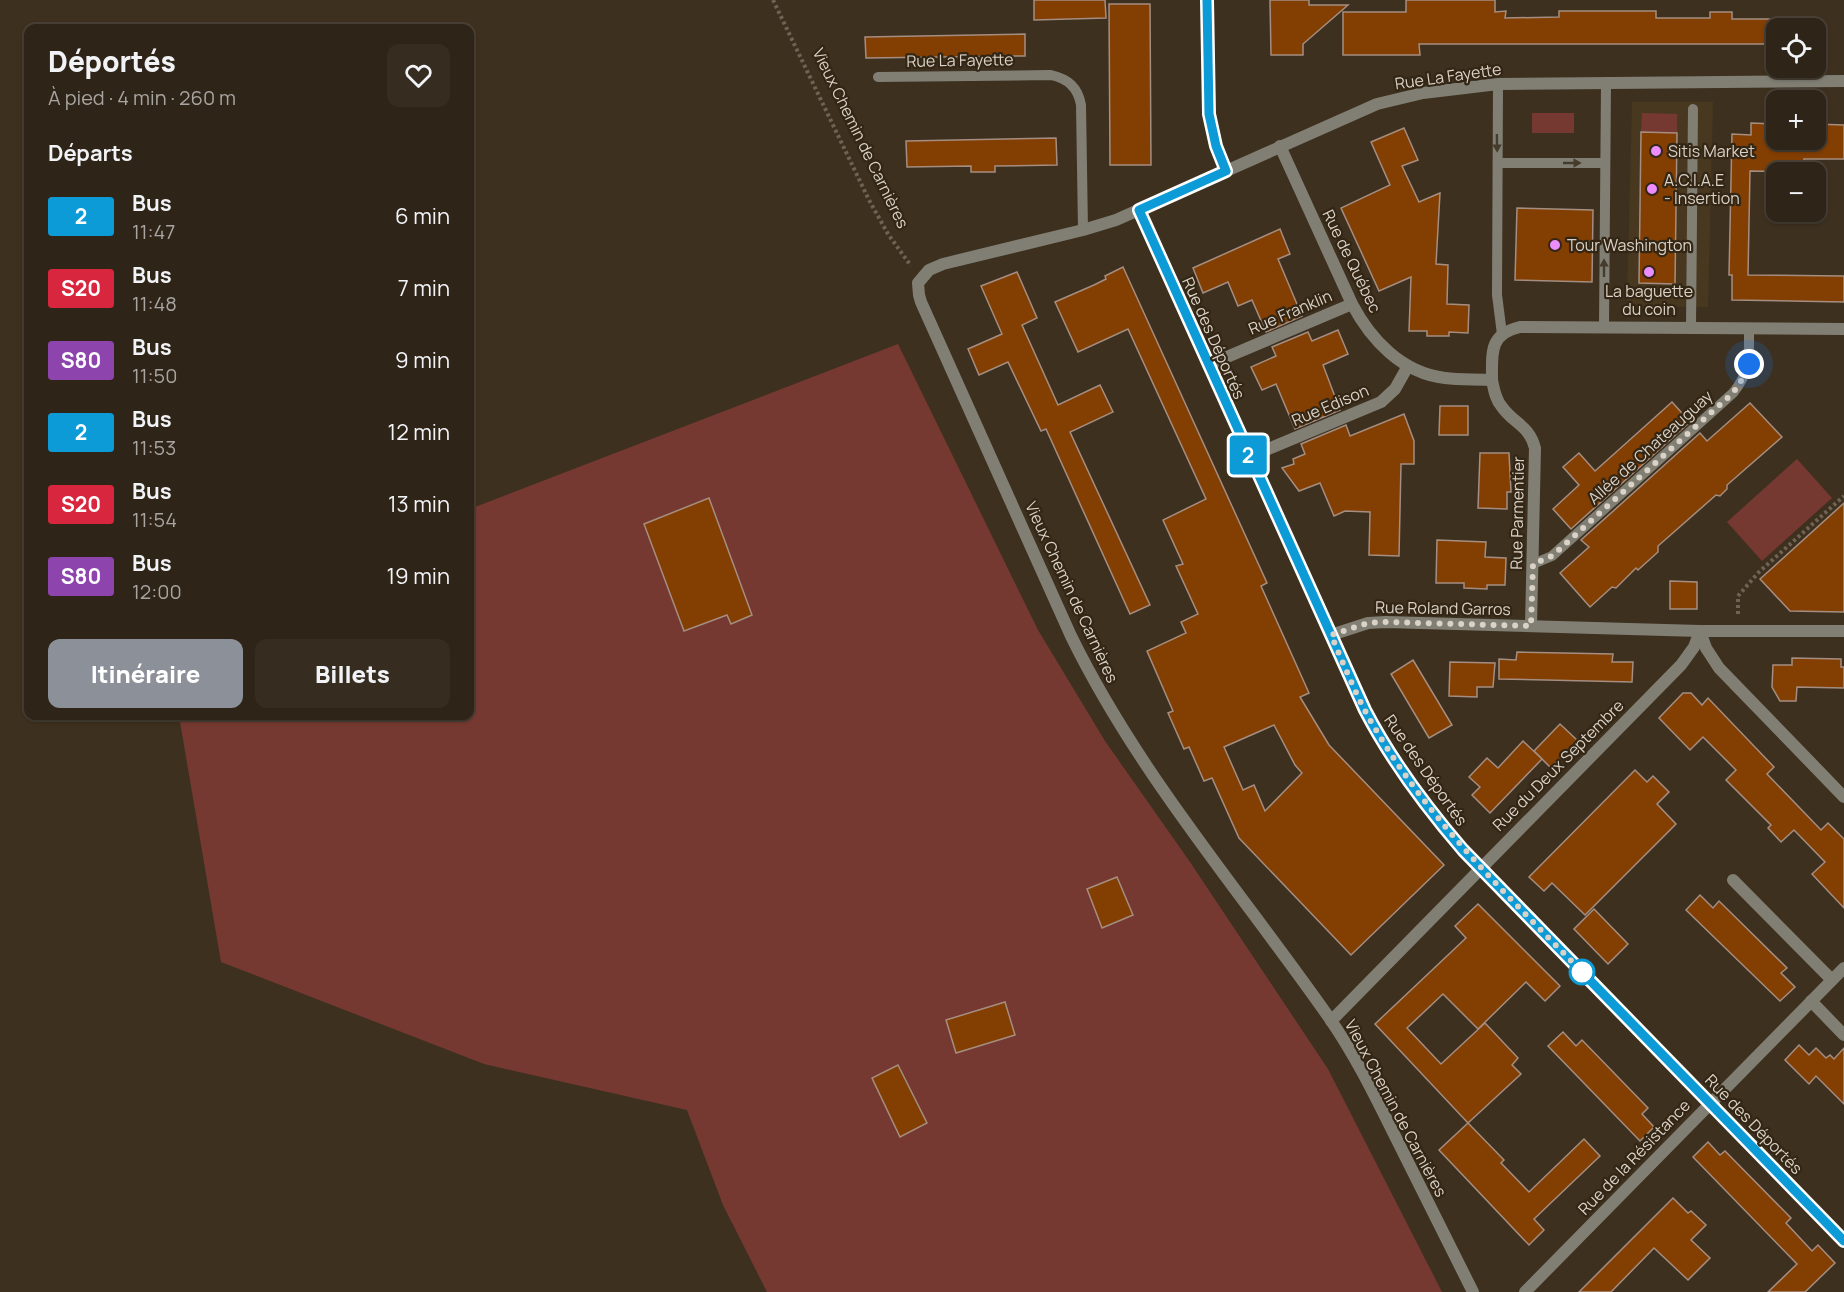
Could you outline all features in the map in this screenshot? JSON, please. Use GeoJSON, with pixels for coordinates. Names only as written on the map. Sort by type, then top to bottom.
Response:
{"type":"FeatureCollection","features":[{"type":"Feature","properties":{"kind":"street"},"geometry":{"type":"LineString","coordinates":[[1207,0],[1209,114],[1216,146],[1226,171]]}},
{"type":"Feature","properties":{"kind":"street","name":"Rue La Fayette"},"geometry":{"type":"LineString","coordinates":[[920,278],[929,270],[943,264],[1083,230],[1139,210],[1280,146],[1377,104],[1399,97],[1446,89],[1498,84],[1844,81]]}},
{"type":"Feature","properties":{"kind":"street","name":"Rue de Québec"},"geometry":{"type":"LineString","coordinates":[[1280,146],[1352,304],[1366,328],[1385,350],[1408,366],[1432,376],[1492,380]]}},
{"type":"Feature","properties":{"kind":"street","name":"Rue des Déportés"},"geometry":{"type":"LineString","coordinates":[[1139,210],[1365,710],[1385,746],[1437,818],[1480,867],[1844,1241]]}},
{"type":"Feature","properties":{"kind":"street","name":"Vieux Chemin de Carnières"},"geometry":{"type":"LineString","coordinates":[[920,278],[917,288],[921,302],[1071,636],[1089,671],[1134,749],[1331,1021],[1372,1090],[1473,1292]]}},
{"type":"Feature","properties":{"kind":"street","name":"Rue Franklin"},"geometry":{"type":"LineString","coordinates":[[1208,365],[1352,304]]}},
{"type":"Feature","properties":{"kind":"street"},"geometry":{"type":"LineString","coordinates":[[1492,380],[1492,353],[1496,342],[1502,334],[1520,327],[1844,329]]}},
{"type":"Feature","properties":{"kind":"street","name":"Rue Edison"},"geometry":{"type":"LineString","coordinates":[[1249,457],[1381,402],[1395,390],[1408,366]]}},
{"type":"Feature","properties":{"kind":"street","name":"Rue Parmentier"},"geometry":{"type":"LineString","coordinates":[[1492,380],[1497,401],[1528,432],[1535,448],[1531,626]]}},
{"type":"Feature","properties":{"kind":"street","name":"Rue Roland Garros"},"geometry":{"type":"LineString","coordinates":[[1331,635],[1368,623],[1386,622],[1700,631]]}},
{"type":"Feature","properties":{"kind":"street"},"geometry":{"type":"LineString","coordinates":[[1844,631],[1700,631],[1706,648],[1719,668],[1844,797]]}},
{"type":"Feature","properties":{"kind":"street","name":"Rue du Deux Septembre"},"geometry":{"type":"LineString","coordinates":[[1331,1021],[1681,665],[1694,647],[1700,631]]}},
{"type":"Feature","properties":{"kind":"street"},"geometry":{"type":"LineString","coordinates":[[1733,880],[1832,980]]}},
{"type":"Feature","properties":{"kind":"street","name":"Rue de la Résistance"},"geometry":{"type":"LineString","coordinates":[[1525,1292],[1844,968]]}},
{"type":"Feature","properties":{"kind":"street"},"geometry":{"type":"LineString","coordinates":[[1811,1001],[1844,1035]]}},
{"type":"Feature","properties":{"kind":"lane","name":"Rue La Fayette"},"geometry":{"type":"LineString","coordinates":[[878,77],[1051,75],[1068,81],[1075,88],[1081,105],[1083,230]]}},
{"type":"Feature","properties":{"kind":"lane"},"geometry":{"type":"LineString","coordinates":[[1604,327],[1606,82]]}},
{"type":"Feature","properties":{"kind":"lane"},"geometry":{"type":"LineString","coordinates":[[1498,84],[1497,295],[1502,334]]}},
{"type":"Feature","properties":{"kind":"lane"},"geometry":{"type":"LineString","coordinates":[[1691,327],[1693,109]]}},
{"type":"Feature","properties":{"kind":"lane"},"geometry":{"type":"LineString","coordinates":[[1498,163],[1605,163]]}},
{"type":"Feature","properties":{"kind":"lane","name":"Allée de Chateauguay"},"geometry":{"type":"LineString","coordinates":[[1533,564],[1552,556],[1733,393],[1745,375],[1749,364],[1749,328]]}},
{"type":"Feature","properties":{"kind":"path","name":"Vieux Chemin de Carnières"},"geometry":{"type":"LineString","coordinates":[[773,0],[869,200],[888,234],[920,278]]}},
{"type":"Feature","properties":{"kind":"path"},"geometry":{"type":"LineString","coordinates":[[1746,631],[1737,613],[1738,596],[1758,573],[1844,496]]}},
{"type":"Feature","properties":{"kind":"shaded area"},"geometry":{"type":"Polygon","coordinates":[[[1632,102],[1713,102],[1708,307],[1627,306],[1632,102]]]}},
{"type":"Feature","properties":{"kind":"shaded area"},"geometry":{"type":"Polygon","coordinates":[[[1532,113],[1574,113],[1574,133],[1532,133],[1532,113]]]}},
{"type":"Feature","properties":{"kind":"shaded area"},"geometry":{"type":"Polygon","coordinates":[[[1642,113],[1677,114],[1677,133],[1641,132],[1642,113]]]}},
{"type":"Feature","properties":{"kind":"shaded area"},"geometry":{"type":"Polygon","coordinates":[[[898,344],[1038,630],[1105,741],[1190,862],[1328,1069],[1442,1292],[767,1292],[723,1205],[687,1110],[484,1064],[221,962],[180,720],[474,720],[474,507],[898,344]]]}},
{"type":"Feature","properties":{"kind":"shaded area"},"geometry":{"type":"Polygon","coordinates":[[[1797,459],[1832,498],[1762,561],[1727,522],[1797,459]]]}},
{"type":"Feature","properties":{"kind":"building"},"geometry":{"type":"Polygon","coordinates":[[[1034,0],[1105,0],[1106,18],[1034,20],[1034,0]]]}},
{"type":"Feature","properties":{"kind":"building"},"geometry":{"type":"Polygon","coordinates":[[[1270,0],[1309,0],[1309,5],[1348,5],[1303,44],[1303,55],[1271,55],[1270,0]]]}},
{"type":"Feature","properties":{"kind":"building"},"geometry":{"type":"Polygon","coordinates":[[[1406,0],[1495,0],[1495,12],[1506,11],[1505,18],[1559,17],[1559,11],[1656,11],[1656,18],[1710,18],[1710,12],[1732,12],[1732,19],[1766,19],[1766,44],[1419,44],[1420,55],[1343,55],[1343,12],[1406,12],[1406,0]]]}},
{"type":"Feature","properties":{"kind":"building"},"geometry":{"type":"Polygon","coordinates":[[[1109,4],[1150,4],[1151,165],[1110,165],[1109,4]]]}},
{"type":"Feature","properties":{"kind":"building"},"geometry":{"type":"Polygon","coordinates":[[[1025,34],[1025,56],[866,58],[865,37],[1025,34]]]}},
{"type":"Feature","properties":{"kind":"building"},"geometry":{"type":"Polygon","coordinates":[[[1751,123],[1766,124],[1766,150],[1826,150],[1826,124],[1844,125],[1844,159],[1766,162],[1766,171],[1750,171],[1748,275],[1844,276],[1844,302],[1732,300],[1732,275],[1729,275],[1732,134],[1751,135],[1751,123]]]}},
{"type":"Feature","properties":{"kind":"building"},"geometry":{"type":"Polygon","coordinates":[[[1404,128],[1418,160],[1402,166],[1419,202],[1440,193],[1436,264],[1448,265],[1447,304],[1469,305],[1468,333],[1449,332],[1449,336],[1427,336],[1427,331],[1409,331],[1411,277],[1379,291],[1341,208],[1390,185],[1371,142],[1404,128]]]}},
{"type":"Feature","properties":{"kind":"building"},"geometry":{"type":"Polygon","coordinates":[[[1641,132],[1677,133],[1675,284],[1639,283],[1641,132]]]}},
{"type":"Feature","properties":{"kind":"building"},"geometry":{"type":"Polygon","coordinates":[[[1056,138],[1057,165],[995,166],[995,172],[971,172],[971,166],[907,167],[906,141],[1056,138]]]}},
{"type":"Feature","properties":{"kind":"building","name":"Tour Washington"},"geometry":{"type":"Polygon","coordinates":[[[1517,208],[1593,210],[1592,282],[1515,280],[1517,208]]]}},
{"type":"Feature","properties":{"kind":"building"},"geometry":{"type":"Polygon","coordinates":[[[1280,229],[1290,254],[1278,259],[1302,316],[1266,332],[1252,300],[1238,306],[1228,282],[1203,293],[1193,268],[1280,229]]]}},
{"type":"Feature","properties":{"kind":"building"},"geometry":{"type":"Polygon","coordinates":[[[1123,267],[1267,583],[1261,586],[1309,693],[1300,697],[1329,745],[1444,865],[1351,955],[1239,838],[1212,778],[1204,781],[1189,747],[1184,749],[1168,713],[1173,711],[1147,651],[1186,633],[1181,622],[1198,614],[1176,566],[1183,564],[1163,520],[1206,499],[1128,329],[1078,352],[1055,302],[1106,279],[1105,276],[1123,267]],[[1274,725],[1224,747],[1243,790],[1254,785],[1265,811],[1302,773],[1295,765],[1274,725]]]}},
{"type":"Feature","properties":{"kind":"building"},"geometry":{"type":"Polygon","coordinates":[[[1017,272],[1037,318],[1022,325],[1058,405],[1100,385],[1113,412],[1070,432],[1150,605],[1130,614],[1046,429],[1041,431],[1008,362],[979,375],[968,349],[1002,334],[981,286],[1017,272]]]}},
{"type":"Feature","properties":{"kind":"building"},"geometry":{"type":"Polygon","coordinates":[[[1338,330],[1348,354],[1323,365],[1340,410],[1295,429],[1276,384],[1262,390],[1251,367],[1276,356],[1272,347],[1308,332],[1312,341],[1338,330]]]}},
{"type":"Feature","properties":{"kind":"building"},"geometry":{"type":"Polygon","coordinates":[[[1672,402],[1690,422],[1571,529],[1553,509],[1579,485],[1563,467],[1579,453],[1595,471],[1672,402]]]}},
{"type":"Feature","properties":{"kind":"building"},"geometry":{"type":"Polygon","coordinates":[[[1750,403],[1782,437],[1727,485],[1727,489],[1720,496],[1716,495],[1658,546],[1658,552],[1638,570],[1636,568],[1616,588],[1612,587],[1590,607],[1560,573],[1589,547],[1581,540],[1700,433],[1707,441],[1750,403]]]}},
{"type":"Feature","properties":{"kind":"building"},"geometry":{"type":"Polygon","coordinates":[[[1440,406],[1468,406],[1468,435],[1439,435],[1440,406]]]}},
{"type":"Feature","properties":{"kind":"building"},"geometry":{"type":"Polygon","coordinates":[[[1404,414],[1414,441],[1414,464],[1401,464],[1399,556],[1369,555],[1370,512],[1345,511],[1334,516],[1320,483],[1299,491],[1282,468],[1294,464],[1293,459],[1305,454],[1301,444],[1346,425],[1350,436],[1404,414]]]}},
{"type":"Feature","properties":{"kind":"building"},"geometry":{"type":"Polygon","coordinates":[[[1480,453],[1509,453],[1511,492],[1507,492],[1507,509],[1478,508],[1480,453]]]}},
{"type":"Feature","properties":{"kind":"building"},"geometry":{"type":"Polygon","coordinates":[[[709,498],[752,615],[731,624],[727,615],[684,631],[644,524],[709,498]]]}},
{"type":"Feature","properties":{"kind":"building"},"geometry":{"type":"Polygon","coordinates":[[[1844,503],[1844,612],[1790,611],[1760,579],[1844,503]]]}},
{"type":"Feature","properties":{"kind":"building"},"geometry":{"type":"Polygon","coordinates":[[[1437,540],[1486,542],[1485,557],[1506,558],[1505,585],[1487,585],[1487,589],[1464,588],[1464,583],[1436,583],[1437,540]]]}},
{"type":"Feature","properties":{"kind":"building"},"geometry":{"type":"Polygon","coordinates":[[[1670,581],[1697,582],[1697,609],[1670,609],[1670,581]]]}},
{"type":"Feature","properties":{"kind":"building"},"geometry":{"type":"Polygon","coordinates":[[[1517,652],[1613,654],[1612,662],[1633,662],[1632,682],[1499,679],[1499,659],[1516,660],[1517,652]]]}},
{"type":"Feature","properties":{"kind":"building"},"geometry":{"type":"Polygon","coordinates":[[[1792,658],[1841,659],[1841,667],[1844,667],[1844,688],[1797,687],[1796,701],[1780,701],[1772,687],[1773,665],[1792,665],[1792,658]]]}},
{"type":"Feature","properties":{"kind":"building"},"geometry":{"type":"Polygon","coordinates":[[[1413,660],[1452,725],[1429,738],[1391,674],[1413,660]]]}},
{"type":"Feature","properties":{"kind":"building"},"geometry":{"type":"Polygon","coordinates":[[[1450,662],[1495,663],[1493,687],[1477,687],[1477,697],[1449,696],[1450,662]]]}},
{"type":"Feature","properties":{"kind":"building"},"geometry":{"type":"Polygon","coordinates":[[[1683,693],[1691,693],[1702,705],[1708,698],[1774,767],[1767,774],[1821,830],[1828,823],[1844,839],[1844,908],[1812,874],[1825,862],[1794,830],[1781,842],[1768,828],[1771,825],[1726,780],[1736,770],[1703,737],[1690,750],[1659,718],[1683,693]]]}},
{"type":"Feature","properties":{"kind":"building"},"geometry":{"type":"Polygon","coordinates":[[[1560,724],[1578,741],[1551,768],[1534,751],[1560,724]]]}},
{"type":"Feature","properties":{"kind":"building"},"geometry":{"type":"Polygon","coordinates":[[[1523,741],[1542,759],[1490,813],[1472,795],[1480,787],[1469,777],[1487,758],[1498,768],[1523,741]]]}},
{"type":"Feature","properties":{"kind":"building"},"geometry":{"type":"Polygon","coordinates":[[[1635,770],[1647,782],[1653,776],[1669,792],[1657,804],[1676,824],[1585,915],[1552,883],[1544,891],[1529,877],[1635,770]]]}},
{"type":"Feature","properties":{"kind":"building"},"geometry":{"type":"Polygon","coordinates":[[[1117,877],[1133,915],[1102,928],[1087,889],[1117,877]]]}},
{"type":"Feature","properties":{"kind":"building"},"geometry":{"type":"Polygon","coordinates":[[[1700,895],[1713,908],[1719,901],[1787,968],[1781,973],[1795,987],[1780,1001],[1686,910],[1700,895]]]}},
{"type":"Feature","properties":{"kind":"building"},"geometry":{"type":"Polygon","coordinates":[[[1478,904],[1560,986],[1545,1001],[1526,982],[1478,1029],[1443,994],[1407,1028],[1441,1064],[1485,1023],[1518,1058],[1512,1065],[1521,1074],[1468,1123],[1375,1024],[1466,938],[1455,926],[1478,904]]]}},
{"type":"Feature","properties":{"kind":"building"},"geometry":{"type":"Polygon","coordinates":[[[1594,909],[1628,944],[1608,964],[1574,929],[1594,909]]]}},
{"type":"Feature","properties":{"kind":"building"},"geometry":{"type":"Polygon","coordinates":[[[1005,1002],[1015,1035],[956,1053],[946,1020],[1005,1002]]]}},
{"type":"Feature","properties":{"kind":"building"},"geometry":{"type":"Polygon","coordinates":[[[1563,1032],[1576,1046],[1582,1040],[1648,1108],[1642,1114],[1654,1127],[1640,1141],[1548,1046],[1563,1032]]]}},
{"type":"Feature","properties":{"kind":"building"},"geometry":{"type":"Polygon","coordinates":[[[1799,1045],[1809,1055],[1816,1048],[1826,1058],[1830,1055],[1834,1059],[1844,1048],[1844,1104],[1816,1076],[1809,1084],[1785,1060],[1799,1045]]]}},
{"type":"Feature","properties":{"kind":"building"},"geometry":{"type":"Polygon","coordinates":[[[898,1065],[927,1123],[900,1137],[872,1078],[898,1065]]]}},
{"type":"Feature","properties":{"kind":"building"},"geometry":{"type":"Polygon","coordinates":[[[1468,1123],[1504,1160],[1501,1163],[1529,1192],[1584,1139],[1600,1156],[1534,1219],[1544,1230],[1529,1245],[1439,1150],[1468,1123]]]}},
{"type":"Feature","properties":{"kind":"building"},"geometry":{"type":"Polygon","coordinates":[[[1708,1142],[1720,1155],[1725,1151],[1791,1218],[1786,1223],[1812,1251],[1818,1245],[1835,1263],[1805,1292],[1768,1292],[1797,1264],[1693,1157],[1708,1142]]]}},
{"type":"Feature","properties":{"kind":"building"},"geometry":{"type":"Polygon","coordinates":[[[1673,1198],[1688,1213],[1691,1211],[1706,1225],[1691,1240],[1710,1258],[1688,1280],[1654,1248],[1611,1292],[1579,1292],[1673,1198]]]}},
{"type":"Feature","properties":{"kind":"bus line","name":"2"},"geometry":{"type":"LineString","coordinates":[[1207,0],[1209,114],[1216,146],[1226,171],[1139,210],[1374,728],[1437,818],[1463,850],[1844,1241]]}},
{"type":"Feature","properties":{"kind":"place","name":"Sitis Market"},"geometry":{"type":"Point","coordinates":[1656,151]}},
{"type":"Feature","properties":{"kind":"place","name":"A.C.I.A.E - Insertion"},"geometry":{"type":"Point","coordinates":[1652,189]}},
{"type":"Feature","properties":{"kind":"place","name":"Tour Washington"},"geometry":{"type":"Point","coordinates":[1555,245]}},
{"type":"Feature","properties":{"kind":"place","name":"La baguette du coin"},"geometry":{"type":"Point","coordinates":[1649,272]}},
{"type":"Feature","properties":{"kind":"route"},"geometry":{"type":"LineString","coordinates":[[1582,972],[1584,974],[1463,850],[1437,818],[1374,728],[1331,635],[1368,623],[1386,622],[1531,626],[1533,564],[1552,556],[1733,393],[1745,375],[1749,364]]}}]}
